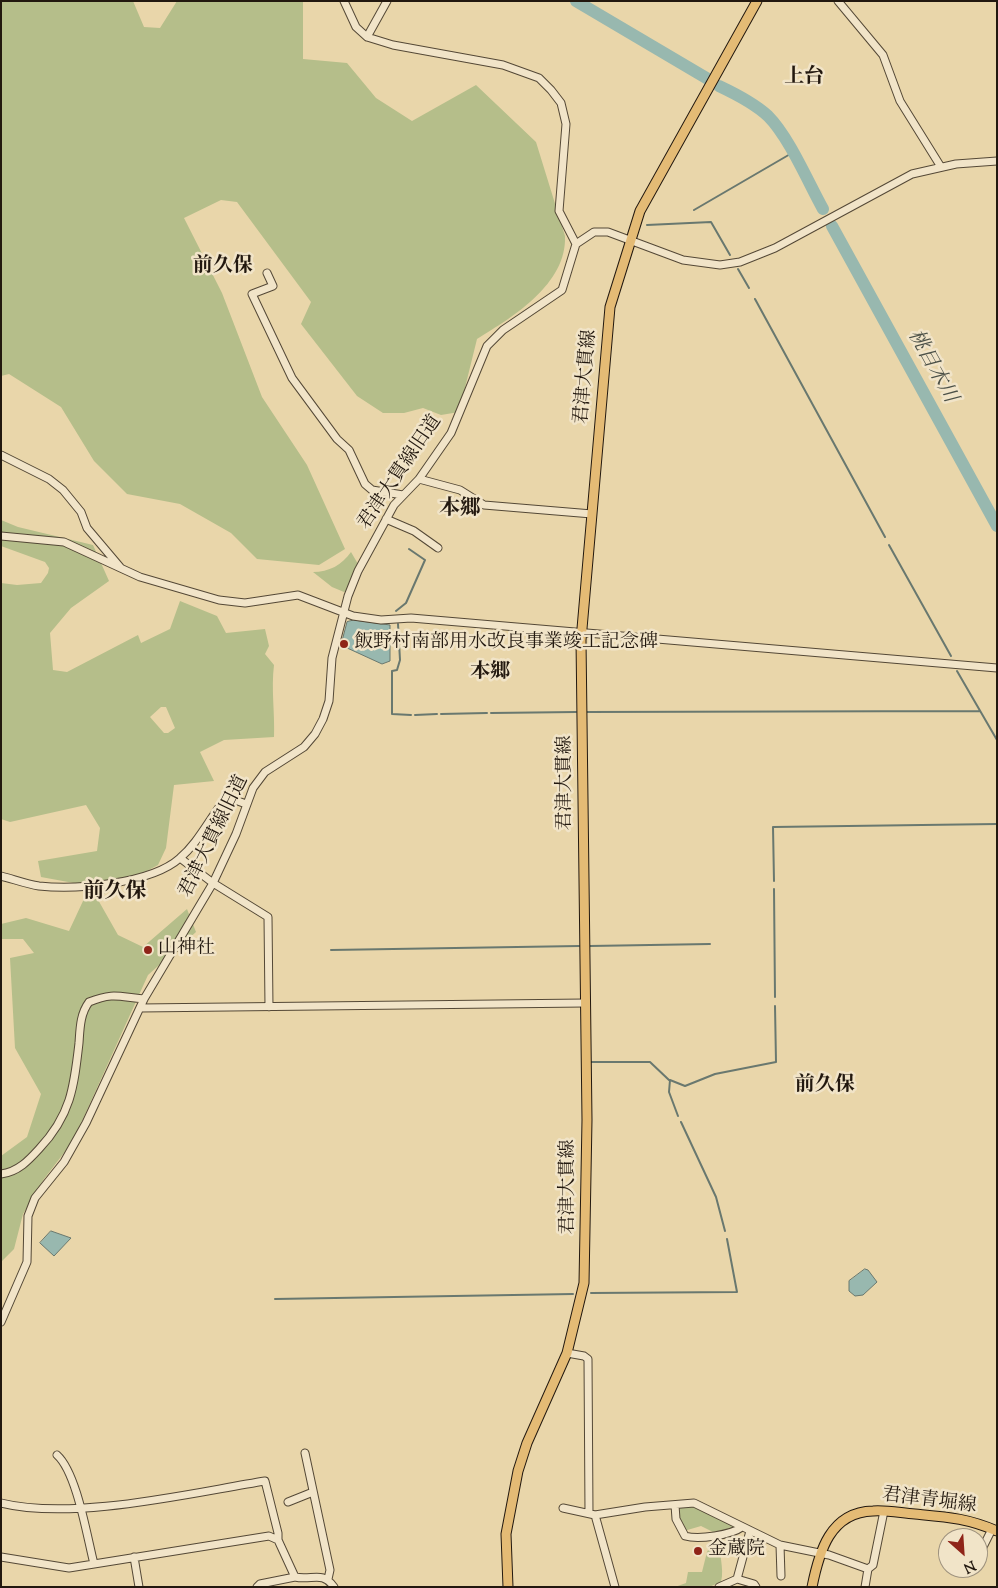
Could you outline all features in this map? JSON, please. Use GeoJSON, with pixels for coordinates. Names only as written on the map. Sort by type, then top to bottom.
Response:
{"type":"FeatureCollection","features":[{"type":"Feature","properties":{"kind":"main road","name":"君津大貫線"},"geometry":{"type":"LineString","coordinates":[[508,1587],[506,1534],[518,1471],[527,1444],[567,1353],[584,1283],[587,1168],[582,632],[610,307],[640,211],[757,1]]}},
{"type":"Feature","properties":{"kind":"main road","name":"君津青堀線"},"geometry":{"type":"LineString","coordinates":[[812,1587],[819,1554],[829,1536],[840,1523],[860,1513],[884,1511],[957,1518],[994,1530]]}},
{"type":"Feature","properties":{"kind":"street"},"geometry":{"type":"LineString","coordinates":[[344,1],[356,26],[367,37],[394,45],[503,65],[539,78],[552,90],[561,103],[566,124],[559,210],[576,244],[594,232],[608,232],[683,260],[720,265],[740,262],[776,248],[912,174],[940,167],[997,160]]}},
{"type":"Feature","properties":{"kind":"street"},"geometry":{"type":"LineString","coordinates":[[367,37],[387,1]]}},
{"type":"Feature","properties":{"kind":"street"},"geometry":{"type":"LineString","coordinates":[[838,1],[882,55],[900,101],[940,167]]}},
{"type":"Feature","properties":{"kind":"street","name":"君津大貫線旧道"},"geometry":{"type":"LineString","coordinates":[[1,1322],[26,1262],[28,1216],[35,1198],[64,1162],[86,1123],[144,999],[213,883],[236,834],[253,788],[265,772],[304,747],[315,734],[328,701],[332,658],[358,571],[386,520],[403,495],[419,479],[451,433],[488,346],[502,330],[562,290],[576,244]]}},
{"type":"Feature","properties":{"kind":"street"},"geometry":{"type":"LineString","coordinates":[[267,273],[272,286],[252,294],[292,378],[337,439],[350,450],[365,484],[372,490],[403,495]]}},
{"type":"Feature","properties":{"kind":"street"},"geometry":{"type":"LineString","coordinates":[[1,455],[48,479],[63,490],[81,512],[86,528],[120,567]]}},
{"type":"Feature","properties":{"kind":"street"},"geometry":{"type":"LineString","coordinates":[[419,479],[460,490],[484,505],[592,514]]}},
{"type":"Feature","properties":{"kind":"street"},"geometry":{"type":"LineString","coordinates":[[386,520],[414,531],[438,548]]}},
{"type":"Feature","properties":{"kind":"street"},"geometry":{"type":"LineString","coordinates":[[1,536],[64,542],[140,577],[219,600],[245,603],[298,595],[344,613],[381,620],[411,618],[997,668]]}},
{"type":"Feature","properties":{"kind":"street"},"geometry":{"type":"LineString","coordinates":[[1,876],[38,886],[119,883],[167,867],[180,858],[204,830],[226,797],[246,804]]}},
{"type":"Feature","properties":{"kind":"street"},"geometry":{"type":"LineString","coordinates":[[180,858],[213,883],[268,917],[269,1007]]}},
{"type":"Feature","properties":{"kind":"street"},"geometry":{"type":"LineString","coordinates":[[1,1174],[24,1165],[56,1130],[63,1118],[74,1086],[82,1017],[88,1002],[106,995],[115,994],[144,999]]}},
{"type":"Feature","properties":{"kind":"street"},"geometry":{"type":"LineString","coordinates":[[140,1008],[585,1003]]}},
{"type":"Feature","properties":{"kind":"street"},"geometry":{"type":"LineString","coordinates":[[567,1353],[584,1356],[588,1359],[592,1514],[615,1587]]}},
{"type":"Feature","properties":{"kind":"street"},"geometry":{"type":"LineString","coordinates":[[305,1453],[330,1570],[328,1579]]}},
{"type":"Feature","properties":{"kind":"street"},"geometry":{"type":"LineString","coordinates":[[57,1455],[64,1461],[81,1508],[94,1564]]}},
{"type":"Feature","properties":{"kind":"street"},"geometry":{"type":"LineString","coordinates":[[1,1503],[29,1507],[81,1508],[265,1480],[278,1540],[295,1577]]}},
{"type":"Feature","properties":{"kind":"street"},"geometry":{"type":"LineString","coordinates":[[288,1502],[313,1492]]}},
{"type":"Feature","properties":{"kind":"street"},"geometry":{"type":"LineString","coordinates":[[563,1508],[592,1514],[694,1503],[780,1545],[844,1559],[868,1569]]}},
{"type":"Feature","properties":{"kind":"street"},"geometry":{"type":"LineString","coordinates":[[675,1505],[676,1519],[685,1536],[695,1538],[729,1534],[742,1527]]}},
{"type":"Feature","properties":{"kind":"street"},"geometry":{"type":"LineString","coordinates":[[865,1587],[868,1569],[873,1564],[884,1511]]}},
{"type":"Feature","properties":{"kind":"street"},"geometry":{"type":"LineString","coordinates":[[737,1579],[750,1531]]}},
{"type":"Feature","properties":{"kind":"street"},"geometry":{"type":"LineString","coordinates":[[1,1557],[56,1567],[94,1564],[269,1536],[278,1540]]}},
{"type":"Feature","properties":{"kind":"street"},"geometry":{"type":"LineString","coordinates":[[780,1545],[781,1576]]}},
{"type":"Feature","properties":{"kind":"street"},"geometry":{"type":"LineString","coordinates":[[134,1557],[139,1587]]}},
{"type":"Feature","properties":{"kind":"street"},"geometry":{"type":"LineString","coordinates":[[257,1587],[260,1584],[295,1577],[306,1579],[323,1576],[334,1587]]}},
{"type":"Feature","properties":{"kind":"street"},"geometry":{"type":"LineString","coordinates":[[719,1587],[737,1579],[754,1584],[756,1587]]}},
{"type":"Feature","properties":{"kind":"green space"},"geometry":{"type":"Polygon","coordinates":[[[1,1],[133,1],[144,27],[160,28],[177,1],[303,1],[303,59],[347,63],[376,98],[412,121],[476,85],[536,142],[565,236],[563,253],[557,269],[548,284],[535,297],[506,320],[477,339],[459,412],[441,415],[423,408],[404,413],[383,413],[357,396],[301,324],[311,302],[237,202],[221,200],[184,218],[222,293],[262,397],[307,465],[345,549],[319,565],[257,559],[231,533],[180,504],[127,494],[94,461],[61,407],[9,374],[1,376],[1,1]]]}},
{"type":"Feature","properties":{"kind":"green space"},"geometry":{"type":"Polygon","coordinates":[[[1,520],[18,527],[93,545],[109,581],[71,608],[50,633],[53,670],[67,672],[138,635],[141,643],[170,629],[180,601],[217,616],[226,633],[265,629],[269,646],[265,654],[274,665],[274,737],[224,740],[200,752],[214,781],[174,785],[166,848],[158,865],[97,898],[118,935],[143,947],[187,909],[196,932],[148,975],[73,1141],[44,1179],[23,1214],[14,1249],[1,1262],[1,1156],[27,1137],[41,1094],[15,1048],[10,958],[34,953],[23,939],[1,939],[1,924],[26,918],[69,931],[90,886],[41,877],[38,861],[97,851],[100,828],[86,805],[10,822],[1,819],[1,583],[17,585],[41,583],[49,568],[45,562],[1,546],[1,520]],[[161,707],[150,717],[164,733],[168,733],[175,728],[166,707],[161,707]]]}},
{"type":"Feature","properties":{"kind":"green space"},"geometry":{"type":"Polygon","coordinates":[[[351,552],[358,564],[347,591],[344,592],[332,587],[313,572],[335,567],[344,561],[351,552]]]}},
{"type":"Feature","properties":{"kind":"green space"},"geometry":{"type":"Polygon","coordinates":[[[693,1506],[737,1528],[713,1532],[701,1526],[684,1531],[678,1514],[680,1507],[693,1506]]]}},
{"type":"Feature","properties":{"kind":"green space"},"geometry":{"type":"Polygon","coordinates":[[[716,1536],[722,1538],[720,1549],[721,1582],[709,1587],[675,1587],[686,1583],[688,1572],[702,1572],[707,1552],[716,1536]]]}},
{"type":"Feature","properties":{"kind":"water"},"geometry":{"type":"Polygon","coordinates":[[[354,620],[390,625],[390,661],[382,664],[345,647],[346,643],[342,641],[347,622],[354,620]]]}},
{"type":"Feature","properties":{"kind":"water"},"geometry":{"type":"Polygon","coordinates":[[[51,1231],[71,1238],[54,1256],[40,1243],[51,1231]]]}},
{"type":"Feature","properties":{"kind":"water"},"geometry":{"type":"Polygon","coordinates":[[[865,1269],[868,1270],[877,1282],[863,1295],[855,1296],[849,1291],[849,1281],[865,1269]]]}},
{"type":"Feature","properties":{"kind":"waterway","name":"桃目木川"},"geometry":{"type":"LineString","coordinates":[[576,1],[708,79]]}},
{"type":"Feature","properties":{"kind":"waterway","name":"桃目木川"},"geometry":{"type":"LineString","coordinates":[[719,86],[757,107],[776,125],[791,148],[823,209]]}},
{"type":"Feature","properties":{"kind":"waterway"},"geometry":{"type":"LineString","coordinates":[[694,210],[792,153]]}},
{"type":"Feature","properties":{"kind":"waterway"},"geometry":{"type":"LineString","coordinates":[[647,225],[711,222],[730,255]]}},
{"type":"Feature","properties":{"kind":"waterway","name":"桃目木川"},"geometry":{"type":"LineString","coordinates":[[832,226],[997,526]]}},
{"type":"Feature","properties":{"kind":"waterway"},"geometry":{"type":"LineString","coordinates":[[738,269],[749,288]]}},
{"type":"Feature","properties":{"kind":"waterway"},"geometry":{"type":"LineString","coordinates":[[755,299],[885,537]]}},
{"type":"Feature","properties":{"kind":"waterway"},"geometry":{"type":"LineString","coordinates":[[889,545],[951,656]]}},
{"type":"Feature","properties":{"kind":"waterway"},"geometry":{"type":"LineString","coordinates":[[396,611],[406,603],[425,560],[409,549]]}},
{"type":"Feature","properties":{"kind":"waterway"},"geometry":{"type":"LineString","coordinates":[[398,624],[400,660],[397,670],[392,671],[392,714],[411,715]]}},
{"type":"Feature","properties":{"kind":"waterway"},"geometry":{"type":"LineString","coordinates":[[957,671],[997,740]]}},
{"type":"Feature","properties":{"kind":"waterway"},"geometry":{"type":"LineString","coordinates":[[587,712],[980,711]]}},
{"type":"Feature","properties":{"kind":"waterway"},"geometry":{"type":"LineString","coordinates":[[491,713],[576,712]]}},
{"type":"Feature","properties":{"kind":"waterway"},"geometry":{"type":"LineString","coordinates":[[441,714],[487,713]]}},
{"type":"Feature","properties":{"kind":"waterway"},"geometry":{"type":"LineString","coordinates":[[415,715],[437,714]]}},
{"type":"Feature","properties":{"kind":"waterway"},"geometry":{"type":"LineString","coordinates":[[774,881],[773,827],[997,824]]}},
{"type":"Feature","properties":{"kind":"waterway"},"geometry":{"type":"LineString","coordinates":[[774,889],[775,997]]}},
{"type":"Feature","properties":{"kind":"waterway"},"geometry":{"type":"LineString","coordinates":[[590,946],[710,944]]}},
{"type":"Feature","properties":{"kind":"waterway"},"geometry":{"type":"LineString","coordinates":[[331,950],[579,946]]}},
{"type":"Feature","properties":{"kind":"waterway"},"geometry":{"type":"LineString","coordinates":[[678,1116],[669,1092],[670,1080],[685,1086],[715,1074],[776,1062],[775,1006]]}},
{"type":"Feature","properties":{"kind":"waterway"},"geometry":{"type":"LineString","coordinates":[[589,1062],[650,1062],[669,1080]]}},
{"type":"Feature","properties":{"kind":"waterway"},"geometry":{"type":"LineString","coordinates":[[681,1122],[716,1197],[725,1231]]}},
{"type":"Feature","properties":{"kind":"waterway"},"geometry":{"type":"LineString","coordinates":[[591,1293],[737,1292],[727,1239]]}},
{"type":"Feature","properties":{"kind":"waterway"},"geometry":{"type":"LineString","coordinates":[[275,1299],[573,1294]]}},
{"type":"Feature","properties":{"kind":"place","name":"飯野村南部用水改良事業竣工記念碑"},"geometry":{"type":"Point","coordinates":[344,644]}},
{"type":"Feature","properties":{"kind":"place","name":"山神社"},"geometry":{"type":"Point","coordinates":[148,950]}},
{"type":"Feature","properties":{"kind":"place","name":"金蔵院"},"geometry":{"type":"Point","coordinates":[698,1551]}},
{"type":"Feature","properties":{"kind":"district","name":"上台"},"geometry":{"type":"Point","coordinates":[804,79]}},
{"type":"Feature","properties":{"kind":"district","name":"前久保"},"geometry":{"type":"Point","coordinates":[223,268]}},
{"type":"Feature","properties":{"kind":"district","name":"本郷"},"geometry":{"type":"Point","coordinates":[460,510]}},
{"type":"Feature","properties":{"kind":"district","name":"本郷"},"geometry":{"type":"Point","coordinates":[490,674]}},
{"type":"Feature","properties":{"kind":"district","name":"前久保"},"geometry":{"type":"Point","coordinates":[115,893]}},
{"type":"Feature","properties":{"kind":"district","name":"前久保"},"geometry":{"type":"Point","coordinates":[825,1087]}}]}
